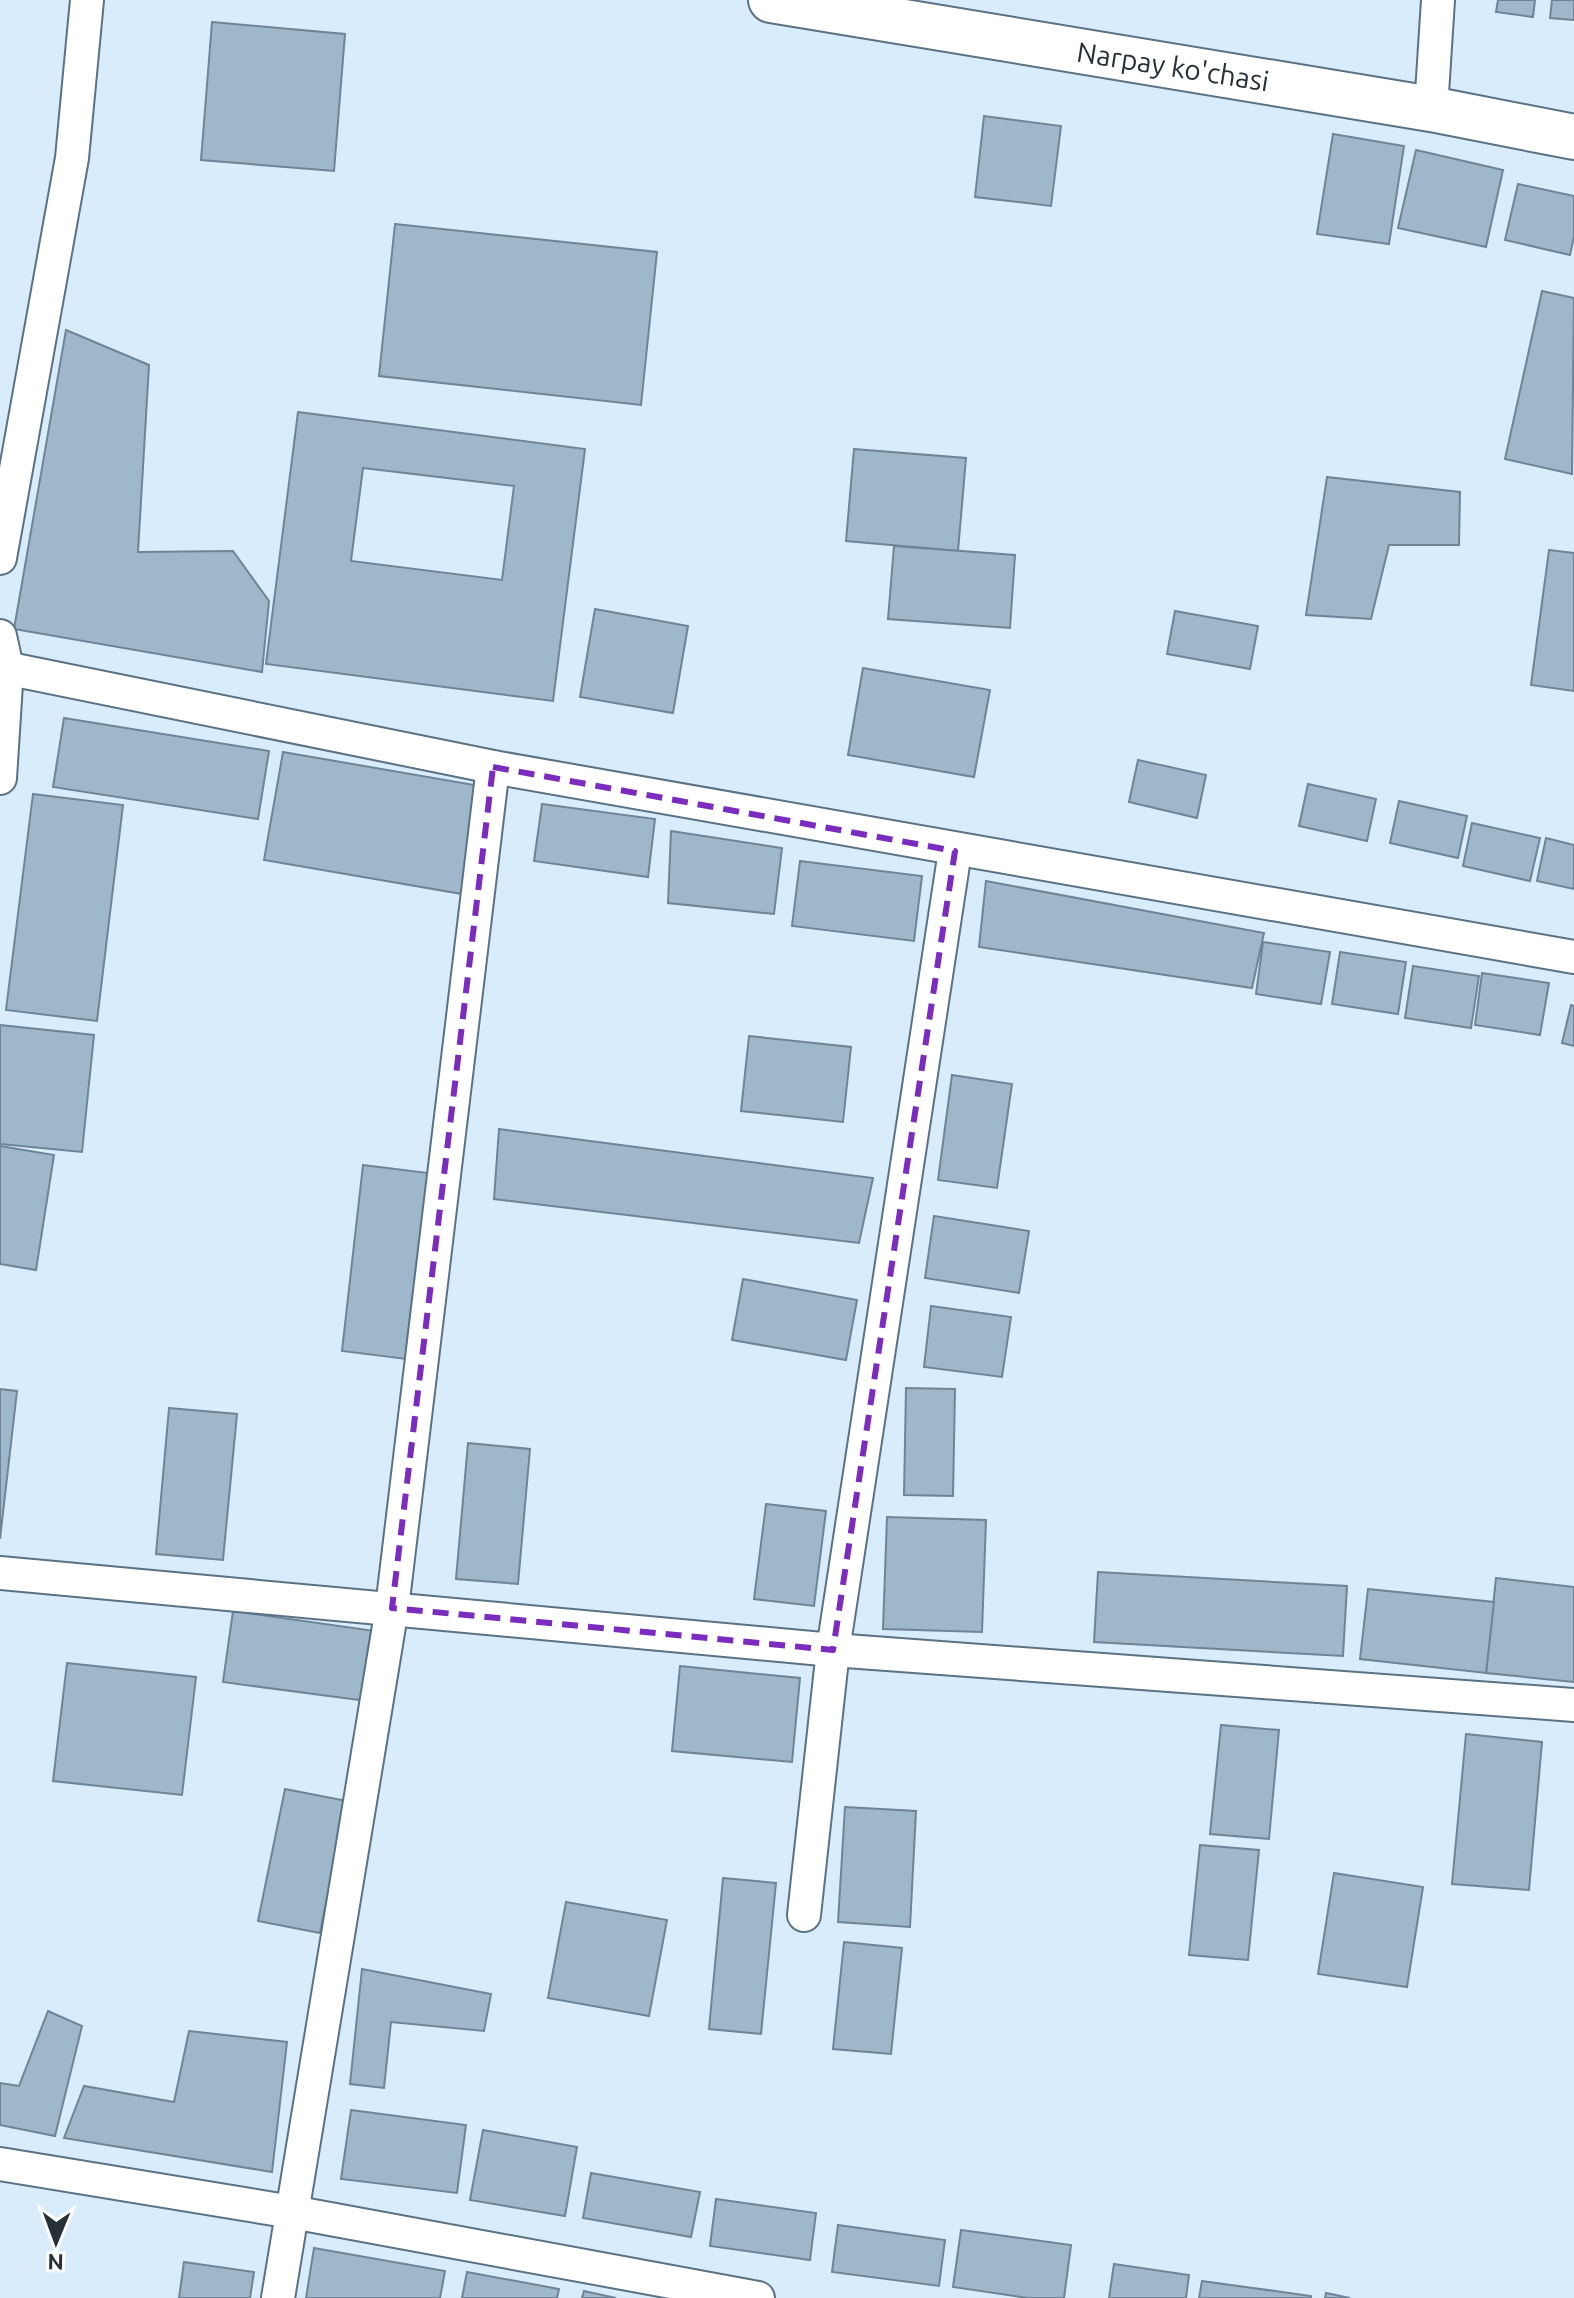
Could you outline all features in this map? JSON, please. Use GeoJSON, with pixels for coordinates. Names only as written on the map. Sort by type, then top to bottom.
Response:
{"type":"FeatureCollection","features":[{"type":"Feature","properties":{"kind":"main road","name":"Narpay ko'chasi"},"geometry":{"type":"LineString","coordinates":[[771,0],[1431,109],[1574,137]]}},
{"type":"Feature","properties":{"kind":"street"},"geometry":{"type":"LineString","coordinates":[[0,558],[72,158],[87,0]]}},
{"type":"Feature","properties":{"kind":"street"},"geometry":{"type":"LineString","coordinates":[[1431,109],[1438,0]]}},
{"type":"Feature","properties":{"kind":"street"},"geometry":{"type":"LineString","coordinates":[[0,636],[4,668],[0,778]]}},
{"type":"Feature","properties":{"kind":"street"},"geometry":{"type":"LineString","coordinates":[[4,668],[493,767],[955,851],[1574,957]]}},
{"type":"Feature","properties":{"kind":"street"},"geometry":{"type":"LineString","coordinates":[[278,2298],[392,1608],[493,767]]}},
{"type":"Feature","properties":{"kind":"street"},"geometry":{"type":"LineString","coordinates":[[804,1915],[833,1650],[955,851]]}},
{"type":"Feature","properties":{"kind":"street"},"geometry":{"type":"LineString","coordinates":[[0,1573],[833,1650],[1574,1705]]}},
{"type":"Feature","properties":{"kind":"street"},"geometry":{"type":"LineString","coordinates":[[0,2164],[292,2212],[758,2298]]}},
{"type":"Feature","properties":{"kind":"highlighted area"},"geometry":{"type":"Polygon","coordinates":[[[493,767],[955,851],[833,1650],[392,1608],[493,767]]]}},
{"type":"Feature","properties":{"kind":"building"},"geometry":{"type":"Polygon","coordinates":[[[1498,0],[1535,0],[1533,17],[1496,12],[1498,0]]]}},
{"type":"Feature","properties":{"kind":"building"},"geometry":{"type":"Polygon","coordinates":[[[1552,0],[1574,0],[1574,20],[1550,18],[1552,0]]]}},
{"type":"Feature","properties":{"kind":"building"},"geometry":{"type":"Polygon","coordinates":[[[212,22],[345,34],[334,171],[201,160],[212,22]]]}},
{"type":"Feature","properties":{"kind":"building"},"geometry":{"type":"Polygon","coordinates":[[[984,116],[1061,126],[1051,206],[975,197],[984,116]]]}},
{"type":"Feature","properties":{"kind":"building"},"geometry":{"type":"Polygon","coordinates":[[[1333,134],[1404,146],[1389,244],[1317,234],[1333,134]]]}},
{"type":"Feature","properties":{"kind":"building"},"geometry":{"type":"Polygon","coordinates":[[[1416,150],[1503,170],[1486,247],[1398,228],[1416,150]]]}},
{"type":"Feature","properties":{"kind":"building"},"geometry":{"type":"Polygon","coordinates":[[[1518,184],[1574,196],[1574,237],[1570,255],[1505,240],[1518,184]]]}},
{"type":"Feature","properties":{"kind":"building"},"geometry":{"type":"Polygon","coordinates":[[[395,224],[657,252],[641,405],[379,376],[395,224]]]}},
{"type":"Feature","properties":{"kind":"building"},"geometry":{"type":"Polygon","coordinates":[[[1542,291],[1574,298],[1572,474],[1505,459],[1542,291]]]}},
{"type":"Feature","properties":{"kind":"building"},"geometry":{"type":"Polygon","coordinates":[[[66,330],[149,365],[138,552],[233,551],[269,601],[262,672],[14,629],[66,330]]]}},
{"type":"Feature","properties":{"kind":"building"},"geometry":{"type":"Polygon","coordinates":[[[298,412],[585,449],[553,701],[266,664],[298,412]],[[363,468],[351,561],[502,580],[514,486],[363,468]]]}},
{"type":"Feature","properties":{"kind":"building"},"geometry":{"type":"Polygon","coordinates":[[[854,449],[966,458],[958,551],[846,541],[854,449]]]}},
{"type":"Feature","properties":{"kind":"building"},"geometry":{"type":"Polygon","coordinates":[[[1327,477],[1460,492],[1459,545],[1389,545],[1371,619],[1306,615],[1327,477]]]}},
{"type":"Feature","properties":{"kind":"building"},"geometry":{"type":"Polygon","coordinates":[[[894,546],[1015,555],[1010,628],[888,619],[894,546]]]}},
{"type":"Feature","properties":{"kind":"building"},"geometry":{"type":"Polygon","coordinates":[[[1549,550],[1574,553],[1574,691],[1531,685],[1549,550]]]}},
{"type":"Feature","properties":{"kind":"building"},"geometry":{"type":"Polygon","coordinates":[[[595,609],[688,626],[673,713],[580,697],[595,609]]]}},
{"type":"Feature","properties":{"kind":"building"},"geometry":{"type":"Polygon","coordinates":[[[1175,611],[1258,626],[1250,669],[1167,654],[1175,611]]]}},
{"type":"Feature","properties":{"kind":"building"},"geometry":{"type":"Polygon","coordinates":[[[863,668],[990,690],[974,777],[848,755],[863,668]]]}},
{"type":"Feature","properties":{"kind":"building"},"geometry":{"type":"Polygon","coordinates":[[[64,718],[269,751],[258,819],[53,787],[64,718]]]}},
{"type":"Feature","properties":{"kind":"building"},"geometry":{"type":"Polygon","coordinates":[[[283,752],[480,786],[462,894],[264,860],[283,752]]]}},
{"type":"Feature","properties":{"kind":"building"},"geometry":{"type":"Polygon","coordinates":[[[1138,760],[1206,775],[1197,818],[1129,802],[1138,760]]]}},
{"type":"Feature","properties":{"kind":"building"},"geometry":{"type":"Polygon","coordinates":[[[1308,784],[1376,799],[1367,841],[1299,826],[1308,784]]]}},
{"type":"Feature","properties":{"kind":"building"},"geometry":{"type":"Polygon","coordinates":[[[33,794],[123,805],[97,1021],[6,1010],[33,794]]]}},
{"type":"Feature","properties":{"kind":"building"},"geometry":{"type":"Polygon","coordinates":[[[1399,801],[1467,816],[1458,858],[1390,843],[1399,801]]]}},
{"type":"Feature","properties":{"kind":"building"},"geometry":{"type":"Polygon","coordinates":[[[542,804],[655,819],[648,877],[534,861],[542,804]]]}},
{"type":"Feature","properties":{"kind":"building"},"geometry":{"type":"Polygon","coordinates":[[[1472,823],[1540,838],[1530,881],[1463,866],[1472,823]]]}},
{"type":"Feature","properties":{"kind":"building"},"geometry":{"type":"Polygon","coordinates":[[[671,831],[782,848],[774,914],[668,903],[671,831]]]}},
{"type":"Feature","properties":{"kind":"building"},"geometry":{"type":"Polygon","coordinates":[[[1546,838],[1574,845],[1574,889],[1537,881],[1546,838]]]}},
{"type":"Feature","properties":{"kind":"building"},"geometry":{"type":"Polygon","coordinates":[[[800,861],[922,876],[914,941],[792,926],[800,861]]]}},
{"type":"Feature","properties":{"kind":"building"},"geometry":{"type":"Polygon","coordinates":[[[986,881],[1264,933],[1252,988],[979,947],[986,881]]]}},
{"type":"Feature","properties":{"kind":"building"},"geometry":{"type":"Polygon","coordinates":[[[1263,942],[1330,952],[1321,1004],[1256,994],[1263,942]]]}},
{"type":"Feature","properties":{"kind":"building"},"geometry":{"type":"Polygon","coordinates":[[[1340,952],[1406,962],[1398,1014],[1332,1004],[1340,952]]]}},
{"type":"Feature","properties":{"kind":"building"},"geometry":{"type":"Polygon","coordinates":[[[1413,966],[1479,976],[1471,1028],[1405,1018],[1413,966]]]}},
{"type":"Feature","properties":{"kind":"building"},"geometry":{"type":"Polygon","coordinates":[[[1482,973],[1549,983],[1540,1035],[1475,1025],[1482,973]]]}},
{"type":"Feature","properties":{"kind":"building"},"geometry":{"type":"Polygon","coordinates":[[[1571,1005],[1574,1006],[1574,1046],[1562,1043],[1571,1005]]]}},
{"type":"Feature","properties":{"kind":"building"},"geometry":{"type":"Polygon","coordinates":[[[0,1025],[94,1035],[82,1152],[0,1144],[0,1025]]]}},
{"type":"Feature","properties":{"kind":"building"},"geometry":{"type":"Polygon","coordinates":[[[749,1036],[851,1047],[843,1122],[741,1111],[749,1036]]]}},
{"type":"Feature","properties":{"kind":"building"},"geometry":{"type":"Polygon","coordinates":[[[952,1075],[1012,1084],[997,1188],[938,1180],[952,1075]]]}},
{"type":"Feature","properties":{"kind":"building"},"geometry":{"type":"Polygon","coordinates":[[[499,1129],[873,1178],[859,1243],[494,1199],[499,1129]]]}},
{"type":"Feature","properties":{"kind":"building"},"geometry":{"type":"Polygon","coordinates":[[[0,1146],[54,1155],[36,1270],[0,1264],[0,1146]]]}},
{"type":"Feature","properties":{"kind":"building"},"geometry":{"type":"Polygon","coordinates":[[[363,1165],[428,1173],[406,1359],[342,1351],[363,1165]]]}},
{"type":"Feature","properties":{"kind":"building"},"geometry":{"type":"Polygon","coordinates":[[[934,1216],[1029,1231],[1019,1293],[925,1278],[934,1216]]]}},
{"type":"Feature","properties":{"kind":"building"},"geometry":{"type":"Polygon","coordinates":[[[743,1279],[857,1300],[846,1360],[732,1340],[743,1279]]]}},
{"type":"Feature","properties":{"kind":"building"},"geometry":{"type":"Polygon","coordinates":[[[931,1306],[1011,1317],[1002,1377],[924,1367],[931,1306]]]}},
{"type":"Feature","properties":{"kind":"building"},"geometry":{"type":"Polygon","coordinates":[[[906,1388],[955,1389],[953,1496],[904,1495],[906,1388]]]}},
{"type":"Feature","properties":{"kind":"building"},"geometry":{"type":"Polygon","coordinates":[[[0,1389],[17,1391],[0,1539],[0,1389]]]}},
{"type":"Feature","properties":{"kind":"building"},"geometry":{"type":"Polygon","coordinates":[[[169,1408],[237,1414],[223,1560],[156,1554],[169,1408]]]}},
{"type":"Feature","properties":{"kind":"building"},"geometry":{"type":"Polygon","coordinates":[[[468,1443],[530,1449],[518,1584],[456,1579],[468,1443]]]}},
{"type":"Feature","properties":{"kind":"building"},"geometry":{"type":"Polygon","coordinates":[[[766,1504],[826,1511],[814,1606],[754,1599],[766,1504]]]}},
{"type":"Feature","properties":{"kind":"building"},"geometry":{"type":"Polygon","coordinates":[[[887,1517],[986,1520],[982,1632],[883,1629],[887,1517]]]}},
{"type":"Feature","properties":{"kind":"building"},"geometry":{"type":"Polygon","coordinates":[[[1098,1572],[1347,1586],[1343,1656],[1094,1642],[1098,1572]]]}},
{"type":"Feature","properties":{"kind":"building"},"geometry":{"type":"Polygon","coordinates":[[[1496,1578],[1574,1587],[1574,1682],[1486,1673],[1496,1578]]]}},
{"type":"Feature","properties":{"kind":"building"},"geometry":{"type":"Polygon","coordinates":[[[1368,1589],[1494,1602],[1486,1673],[1360,1659],[1368,1589]]]}},
{"type":"Feature","properties":{"kind":"building"},"geometry":{"type":"Polygon","coordinates":[[[233,1611],[375,1631],[366,1701],[223,1682],[233,1611]]]}},
{"type":"Feature","properties":{"kind":"building"},"geometry":{"type":"Polygon","coordinates":[[[67,1663],[196,1677],[182,1795],[53,1781],[67,1663]]]}},
{"type":"Feature","properties":{"kind":"building"},"geometry":{"type":"Polygon","coordinates":[[[680,1666],[800,1678],[792,1762],[672,1751],[680,1666]]]}},
{"type":"Feature","properties":{"kind":"building"},"geometry":{"type":"Polygon","coordinates":[[[1221,1725],[1279,1730],[1269,1839],[1210,1834],[1221,1725]]]}},
{"type":"Feature","properties":{"kind":"building"},"geometry":{"type":"Polygon","coordinates":[[[1466,1734],[1542,1742],[1529,1890],[1452,1884],[1466,1734]]]}},
{"type":"Feature","properties":{"kind":"building"},"geometry":{"type":"Polygon","coordinates":[[[285,1789],[347,1801],[320,1933],[258,1921],[285,1789]]]}},
{"type":"Feature","properties":{"kind":"building"},"geometry":{"type":"Polygon","coordinates":[[[845,1807],[916,1811],[910,1927],[838,1922],[845,1807]]]}},
{"type":"Feature","properties":{"kind":"building"},"geometry":{"type":"Polygon","coordinates":[[[1200,1845],[1259,1850],[1248,1960],[1189,1955],[1200,1845]]]}},
{"type":"Feature","properties":{"kind":"building"},"geometry":{"type":"Polygon","coordinates":[[[1334,1873],[1423,1887],[1407,1987],[1318,1974],[1334,1873]]]}},
{"type":"Feature","properties":{"kind":"building"},"geometry":{"type":"Polygon","coordinates":[[[723,1878],[776,1883],[761,2034],[709,2029],[723,1878]]]}},
{"type":"Feature","properties":{"kind":"building"},"geometry":{"type":"Polygon","coordinates":[[[566,1902],[667,1920],[649,2016],[548,1998],[566,1902]]]}},
{"type":"Feature","properties":{"kind":"building"},"geometry":{"type":"Polygon","coordinates":[[[844,1942],[902,1948],[891,2054],[833,2049],[844,1942]]]}},
{"type":"Feature","properties":{"kind":"building"},"geometry":{"type":"Polygon","coordinates":[[[362,1969],[491,1994],[484,2031],[391,2022],[384,2088],[350,2084],[362,1969]]]}},
{"type":"Feature","properties":{"kind":"building"},"geometry":{"type":"Polygon","coordinates":[[[48,2011],[82,2026],[55,2136],[0,2125],[0,2083],[19,2086],[48,2011]]]}},
{"type":"Feature","properties":{"kind":"building"},"geometry":{"type":"Polygon","coordinates":[[[189,2031],[287,2042],[272,2172],[64,2138],[84,2086],[174,2102],[189,2031]]]}},
{"type":"Feature","properties":{"kind":"building"},"geometry":{"type":"Polygon","coordinates":[[[351,2110],[466,2125],[457,2193],[341,2179],[351,2110]]]}},
{"type":"Feature","properties":{"kind":"building"},"geometry":{"type":"Polygon","coordinates":[[[483,2130],[577,2147],[565,2216],[470,2200],[483,2130]]]}},
{"type":"Feature","properties":{"kind":"building"},"geometry":{"type":"Polygon","coordinates":[[[591,2173],[700,2192],[691,2237],[583,2218],[591,2173]]]}},
{"type":"Feature","properties":{"kind":"building"},"geometry":{"type":"Polygon","coordinates":[[[716,2199],[816,2213],[810,2260],[710,2246],[716,2199]]]}},
{"type":"Feature","properties":{"kind":"building"},"geometry":{"type":"Polygon","coordinates":[[[838,2225],[945,2240],[939,2286],[832,2272],[838,2225]]]}},
{"type":"Feature","properties":{"kind":"building"},"geometry":{"type":"Polygon","coordinates":[[[961,2230],[1071,2245],[1064,2298],[1028,2298],[953,2287],[961,2230]]]}},
{"type":"Feature","properties":{"kind":"building"},"geometry":{"type":"Polygon","coordinates":[[[314,2248],[445,2271],[440,2298],[306,2298],[314,2248]]]}},
{"type":"Feature","properties":{"kind":"building"},"geometry":{"type":"Polygon","coordinates":[[[184,2262],[254,2272],[250,2298],[179,2298],[184,2262]]]}},
{"type":"Feature","properties":{"kind":"building"},"geometry":{"type":"Polygon","coordinates":[[[1114,2264],[1189,2275],[1186,2298],[1109,2298],[1114,2264]]]}},
{"type":"Feature","properties":{"kind":"building"},"geometry":{"type":"Polygon","coordinates":[[[467,2272],[559,2289],[557,2298],[462,2298],[467,2272]]]}},
{"type":"Feature","properties":{"kind":"building"},"geometry":{"type":"Polygon","coordinates":[[[1202,2281],[1311,2296],[1311,2298],[1199,2298],[1202,2281]]]}},
{"type":"Feature","properties":{"kind":"building"},"geometry":{"type":"Polygon","coordinates":[[[584,2291],[616,2298],[582,2298],[584,2291]]]}},
{"type":"Feature","properties":{"kind":"building"},"geometry":{"type":"Polygon","coordinates":[[[1326,2293],[1350,2298],[1325,2298],[1326,2293]]]}}]}
